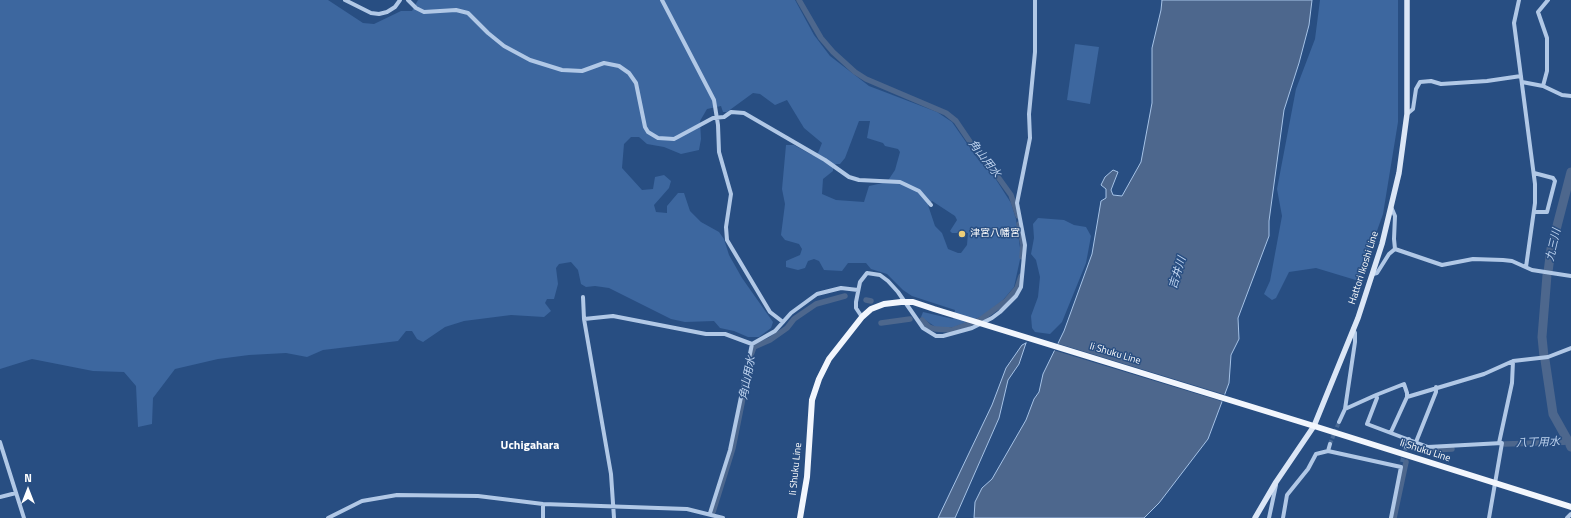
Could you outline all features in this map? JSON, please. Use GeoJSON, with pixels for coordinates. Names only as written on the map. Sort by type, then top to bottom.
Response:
{"type":"FeatureCollection","features":[{"type":"Feature","properties":{"kind":"main road","name":"Hattori Ikoshi Line"},"geometry":{"type":"LineString","coordinates":[[1256,518],[1276,482],[1314,426],[1353,329],[1373,274],[1392,209],[1399,173],[1407,114],[1407,0]]}},
{"type":"Feature","properties":{"kind":"main road","name":"Ii Shuku Line"},"geometry":{"type":"LineString","coordinates":[[800,518],[807,477],[811,411],[815,391],[829,359],[862,317],[871,310],[884,304],[901,302],[912,302],[1571,507]]}},
{"type":"Feature","properties":{"kind":"street"},"geometry":{"type":"LineString","coordinates":[[345,0],[371,13],[379,14],[395,7],[400,0]]}},
{"type":"Feature","properties":{"kind":"street"},"geometry":{"type":"LineString","coordinates":[[408,0],[416,8],[424,12],[456,10],[468,13],[488,33],[504,46],[530,60],[562,70],[582,71],[604,64],[619,66],[629,72],[636,83],[645,127],[648,132],[658,138],[674,139],[718,117],[724,117],[731,112],[744,112],[829,162],[849,177],[859,180],[900,182],[919,191],[931,205]]}},
{"type":"Feature","properties":{"kind":"street"},"geometry":{"type":"LineString","coordinates":[[662,0],[714,100],[718,117],[719,152],[731,194],[726,227],[728,240],[770,312],[783,322]]}},
{"type":"Feature","properties":{"kind":"street"},"geometry":{"type":"LineString","coordinates":[[862,317],[856,308],[858,290],[862,277],[867,273],[880,275],[898,292],[923,328],[936,336],[943,336],[972,328],[1000,312],[1016,296],[1021,288],[1025,245],[1017,203],[1030,138],[1029,114],[1035,52],[1034,0]]}},
{"type":"Feature","properties":{"kind":"street"},"geometry":{"type":"LineString","coordinates":[[1519,0],[1514,23],[1534,173],[1535,212],[1526,267]]}},
{"type":"Feature","properties":{"kind":"street"},"geometry":{"type":"LineString","coordinates":[[1543,86],[1547,71],[1547,38],[1538,12],[1548,0]]}},
{"type":"Feature","properties":{"kind":"street"},"geometry":{"type":"LineString","coordinates":[[1407,114],[1413,109],[1416,89],[1420,82],[1431,81],[1440,84],[1521,76]]}},
{"type":"Feature","properties":{"kind":"street"},"geometry":{"type":"LineString","coordinates":[[1522,82],[1543,86],[1562,96],[1571,96]]}},
{"type":"Feature","properties":{"kind":"street"},"geometry":{"type":"LineString","coordinates":[[1534,173],[1553,178],[1555,181],[1547,212],[1535,212]]}},
{"type":"Feature","properties":{"kind":"street"},"geometry":{"type":"LineString","coordinates":[[1392,209],[1395,216],[1395,249]]}},
{"type":"Feature","properties":{"kind":"street"},"geometry":{"type":"LineString","coordinates":[[1395,249],[1442,265],[1473,259],[1512,261],[1541,272],[1571,276]]}},
{"type":"Feature","properties":{"kind":"street"},"geometry":{"type":"LineString","coordinates":[[1373,274],[1377,273],[1389,254],[1395,249]]}},
{"type":"Feature","properties":{"kind":"street"},"geometry":{"type":"LineString","coordinates":[[584,319],[620,317],[706,334],[725,334],[752,344],[769,336],[795,310],[817,294],[841,288],[858,290]]}},
{"type":"Feature","properties":{"kind":"street"},"geometry":{"type":"LineString","coordinates":[[583,297],[584,319],[611,474],[614,518]]}},
{"type":"Feature","properties":{"kind":"street"},"geometry":{"type":"LineString","coordinates":[[1340,422],[1344,409],[1355,342],[1355,333],[1353,329]]}},
{"type":"Feature","properties":{"kind":"street"},"geometry":{"type":"LineString","coordinates":[[710,513],[730,450],[752,344]]}},
{"type":"Feature","properties":{"kind":"street"},"geometry":{"type":"LineString","coordinates":[[1407,397],[1436,387],[1484,374],[1513,361],[1548,357],[1571,348]]}},
{"type":"Feature","properties":{"kind":"street"},"geometry":{"type":"LineString","coordinates":[[1489,518],[1502,444],[1499,443],[1512,383],[1513,361]]}},
{"type":"Feature","properties":{"kind":"street"},"geometry":{"type":"LineString","coordinates":[[1344,409],[1404,384],[1407,397],[1391,432]]}},
{"type":"Feature","properties":{"kind":"street"},"geometry":{"type":"LineString","coordinates":[[1416,442],[1436,392],[1436,387]]}},
{"type":"Feature","properties":{"kind":"street"},"geometry":{"type":"LineString","coordinates":[[1376,395],[1377,398],[1367,424],[1432,447],[1499,443]]}},
{"type":"Feature","properties":{"kind":"street"},"geometry":{"type":"LineString","coordinates":[[1406,447],[1409,439]]}},
{"type":"Feature","properties":{"kind":"street"},"geometry":{"type":"LineString","coordinates":[[0,442],[24,518]]}},
{"type":"Feature","properties":{"kind":"street"},"geometry":{"type":"LineString","coordinates":[[1328,451],[1330,444]]}},
{"type":"Feature","properties":{"kind":"street"},"geometry":{"type":"LineString","coordinates":[[1283,518],[1287,495],[1308,469],[1316,454],[1328,451],[1401,468]]}},
{"type":"Feature","properties":{"kind":"street"},"geometry":{"type":"LineString","coordinates":[[1391,518],[1402,462]]}},
{"type":"Feature","properties":{"kind":"street"},"geometry":{"type":"LineString","coordinates":[[1269,518],[1276,482]]}},
{"type":"Feature","properties":{"kind":"street"},"geometry":{"type":"LineString","coordinates":[[0,497],[16,494]]}},
{"type":"Feature","properties":{"kind":"street"},"geometry":{"type":"LineString","coordinates":[[328,518],[362,501],[397,495],[478,496],[543,504],[687,509],[710,513],[723,518]]}},
{"type":"Feature","properties":{"kind":"street"},"geometry":{"type":"LineString","coordinates":[[543,504],[543,518]]}},
{"type":"Feature","properties":{"kind":"street"},"geometry":{"type":"LineString","coordinates":[[1567,518],[1571,514]]}},
{"type":"Feature","properties":{"kind":"shaded area"},"geometry":{"type":"Polygon","coordinates":[[[0,0],[328,0],[363,23],[374,24],[401,11],[412,11],[418,0],[795,0],[814,35],[830,56],[869,86],[937,112],[952,122],[977,158],[995,178],[1011,203],[1016,219],[1021,255],[1014,287],[1003,300],[983,316],[954,327],[937,328],[921,317],[923,312],[953,319],[955,310],[912,296],[903,290],[887,274],[871,269],[866,263],[848,263],[842,271],[824,270],[819,261],[814,259],[808,261],[805,268],[798,270],[786,267],[786,261],[800,255],[802,249],[799,244],[785,240],[781,235],[785,204],[782,189],[786,145],[794,145],[812,155],[818,153],[822,143],[804,128],[787,100],[775,105],[760,94],[753,93],[727,112],[723,112],[721,106],[707,109],[700,121],[701,139],[699,150],[681,154],[664,147],[647,144],[639,137],[631,137],[624,144],[622,168],[642,190],[653,189],[655,177],[664,175],[671,181],[669,188],[654,205],[656,212],[667,213],[667,206],[678,193],[684,193],[690,211],[701,222],[719,232],[724,239],[729,255],[742,278],[773,322],[771,328],[759,337],[748,337],[734,331],[720,328],[714,321],[685,322],[671,319],[609,288],[595,286],[586,287],[581,284],[578,270],[571,262],[559,264],[556,268],[558,284],[554,299],[547,299],[545,303],[551,311],[544,317],[511,315],[464,321],[445,327],[423,342],[417,339],[412,331],[406,331],[398,341],[323,350],[307,357],[286,353],[249,355],[218,359],[175,369],[153,398],[152,424],[138,427],[136,386],[124,372],[93,371],[32,359],[0,369],[0,0]],[[859,121],[845,158],[840,164],[836,164],[833,167],[833,171],[823,179],[822,194],[836,200],[864,202],[869,186],[887,182],[895,170],[900,152],[898,149],[885,146],[883,143],[867,138],[870,121],[859,121]],[[932,201],[928,205],[935,226],[942,233],[948,249],[961,253],[967,245],[968,233],[952,233],[950,231],[957,220],[955,216],[932,201]]]}},
{"type":"Feature","properties":{"kind":"shaded area"},"geometry":{"type":"Polygon","coordinates":[[[1320,0],[1398,0],[1398,122],[1383,214],[1359,281],[1316,268],[1289,272],[1276,298],[1272,300],[1264,294],[1270,281],[1282,216],[1277,189],[1296,89],[1315,39],[1320,0]]]}},
{"type":"Feature","properties":{"kind":"shaded area"},"geometry":{"type":"Polygon","coordinates":[[[1075,44],[1099,47],[1090,104],[1067,100],[1075,44]]]}},
{"type":"Feature","properties":{"kind":"shaded area"},"geometry":{"type":"Polygon","coordinates":[[[1038,218],[1064,220],[1074,225],[1086,227],[1091,236],[1086,263],[1062,322],[1050,334],[1035,332],[1032,328],[1031,316],[1038,297],[1040,277],[1036,260],[1031,254],[1034,238],[1033,224],[1038,218]]]}},
{"type":"Feature","properties":{"kind":"water","name":"吉井川"},"geometry":{"type":"Polygon","coordinates":[[[1162,0],[1312,0],[1309,25],[1284,110],[1269,221],[1269,236],[1238,318],[1239,339],[1231,355],[1229,383],[1208,439],[1159,503],[1144,518],[974,518],[975,502],[982,488],[992,479],[1026,420],[1034,399],[1039,392],[1043,374],[1064,331],[1092,254],[1101,201],[1106,198],[1106,189],[1101,185],[1105,177],[1113,170],[1118,172],[1111,190],[1113,195],[1122,196],[1141,162],[1152,103],[1152,48],[1162,0]]]}},
{"type":"Feature","properties":{"kind":"water"},"geometry":{"type":"Polygon","coordinates":[[[1026,343],[1019,364],[1008,380],[999,418],[955,518],[938,518],[992,405],[1006,368],[1022,345],[1026,343]]]}},
{"type":"Feature","properties":{"kind":"pier"},"geometry":{"type":"Polygon","coordinates":[[[1056,343],[1226,395],[1224,402],[1053,350],[1056,343]]]}},
{"type":"Feature","properties":{"kind":"waterway","name":"角山用水"},"geometry":{"type":"LineString","coordinates":[[799,0],[821,38],[833,52],[855,72],[866,79],[946,113],[956,121],[979,155],[993,170],[1011,195],[1018,216]]}},
{"type":"Feature","properties":{"kind":"waterway","name":"九三川"},"geometry":{"type":"LineString","coordinates":[[1548,272],[1551,249],[1571,172]]}},
{"type":"Feature","properties":{"kind":"waterway","name":"角山用水"},"geometry":{"type":"LineString","coordinates":[[1019,224],[1023,245],[1022,257]]}},
{"type":"Feature","properties":{"kind":"waterway","name":"九三川"},"geometry":{"type":"LineString","coordinates":[[1544,357],[1542,337],[1547,275]]}},
{"type":"Feature","properties":{"kind":"waterway","name":"角山用水"},"geometry":{"type":"LineString","coordinates":[[922,320],[929,327],[935,329],[952,330],[980,320],[1006,301],[1017,288],[1021,276]]}},
{"type":"Feature","properties":{"kind":"waterway","name":"角山用水"},"geometry":{"type":"LineString","coordinates":[[751,355],[754,347],[770,340],[787,328],[794,319],[816,304],[845,296]]}},
{"type":"Feature","properties":{"kind":"waterway","name":"角山用水"},"geometry":{"type":"LineString","coordinates":[[866,300],[871,301]]}},
{"type":"Feature","properties":{"kind":"waterway","name":"角山用水"},"geometry":{"type":"LineString","coordinates":[[881,323],[910,319]]}},
{"type":"Feature","properties":{"kind":"waterway","name":"九三川"},"geometry":{"type":"LineString","coordinates":[[1545,360],[1553,414],[1567,439]]}},
{"type":"Feature","properties":{"kind":"waterway","name":"角山用水"},"geometry":{"type":"LineString","coordinates":[[713,512],[733,448],[744,393]]}},
{"type":"Feature","properties":{"kind":"waterway","name":"八丁用水"},"geometry":{"type":"LineString","coordinates":[[1505,444],[1571,442]]}},
{"type":"Feature","properties":{"kind":"waterway","name":"八丁用水"},"geometry":{"type":"LineString","coordinates":[[1409,446],[1411,444],[1428,450],[1452,449]]}},
{"type":"Feature","properties":{"kind":"waterway","name":"八丁用水"},"geometry":{"type":"LineString","coordinates":[[1394,518],[1406,462]]}},
{"type":"Feature","properties":{"kind":"tunnel"},"geometry":{"type":"LineString","coordinates":[[1330,444],[1339,422]]}},
{"type":"Feature","properties":{"kind":"tunnel"},"geometry":{"type":"LineString","coordinates":[[1402,462],[1406,447]]}},
{"type":"Feature","properties":{"kind":"place","name":"津宮八幡宮"},"geometry":{"type":"Point","coordinates":[962,234]}},
{"type":"Feature","properties":{"kind":"district","name":"Uchigahara"},"geometry":{"type":"Point","coordinates":[530,446]}}]}
